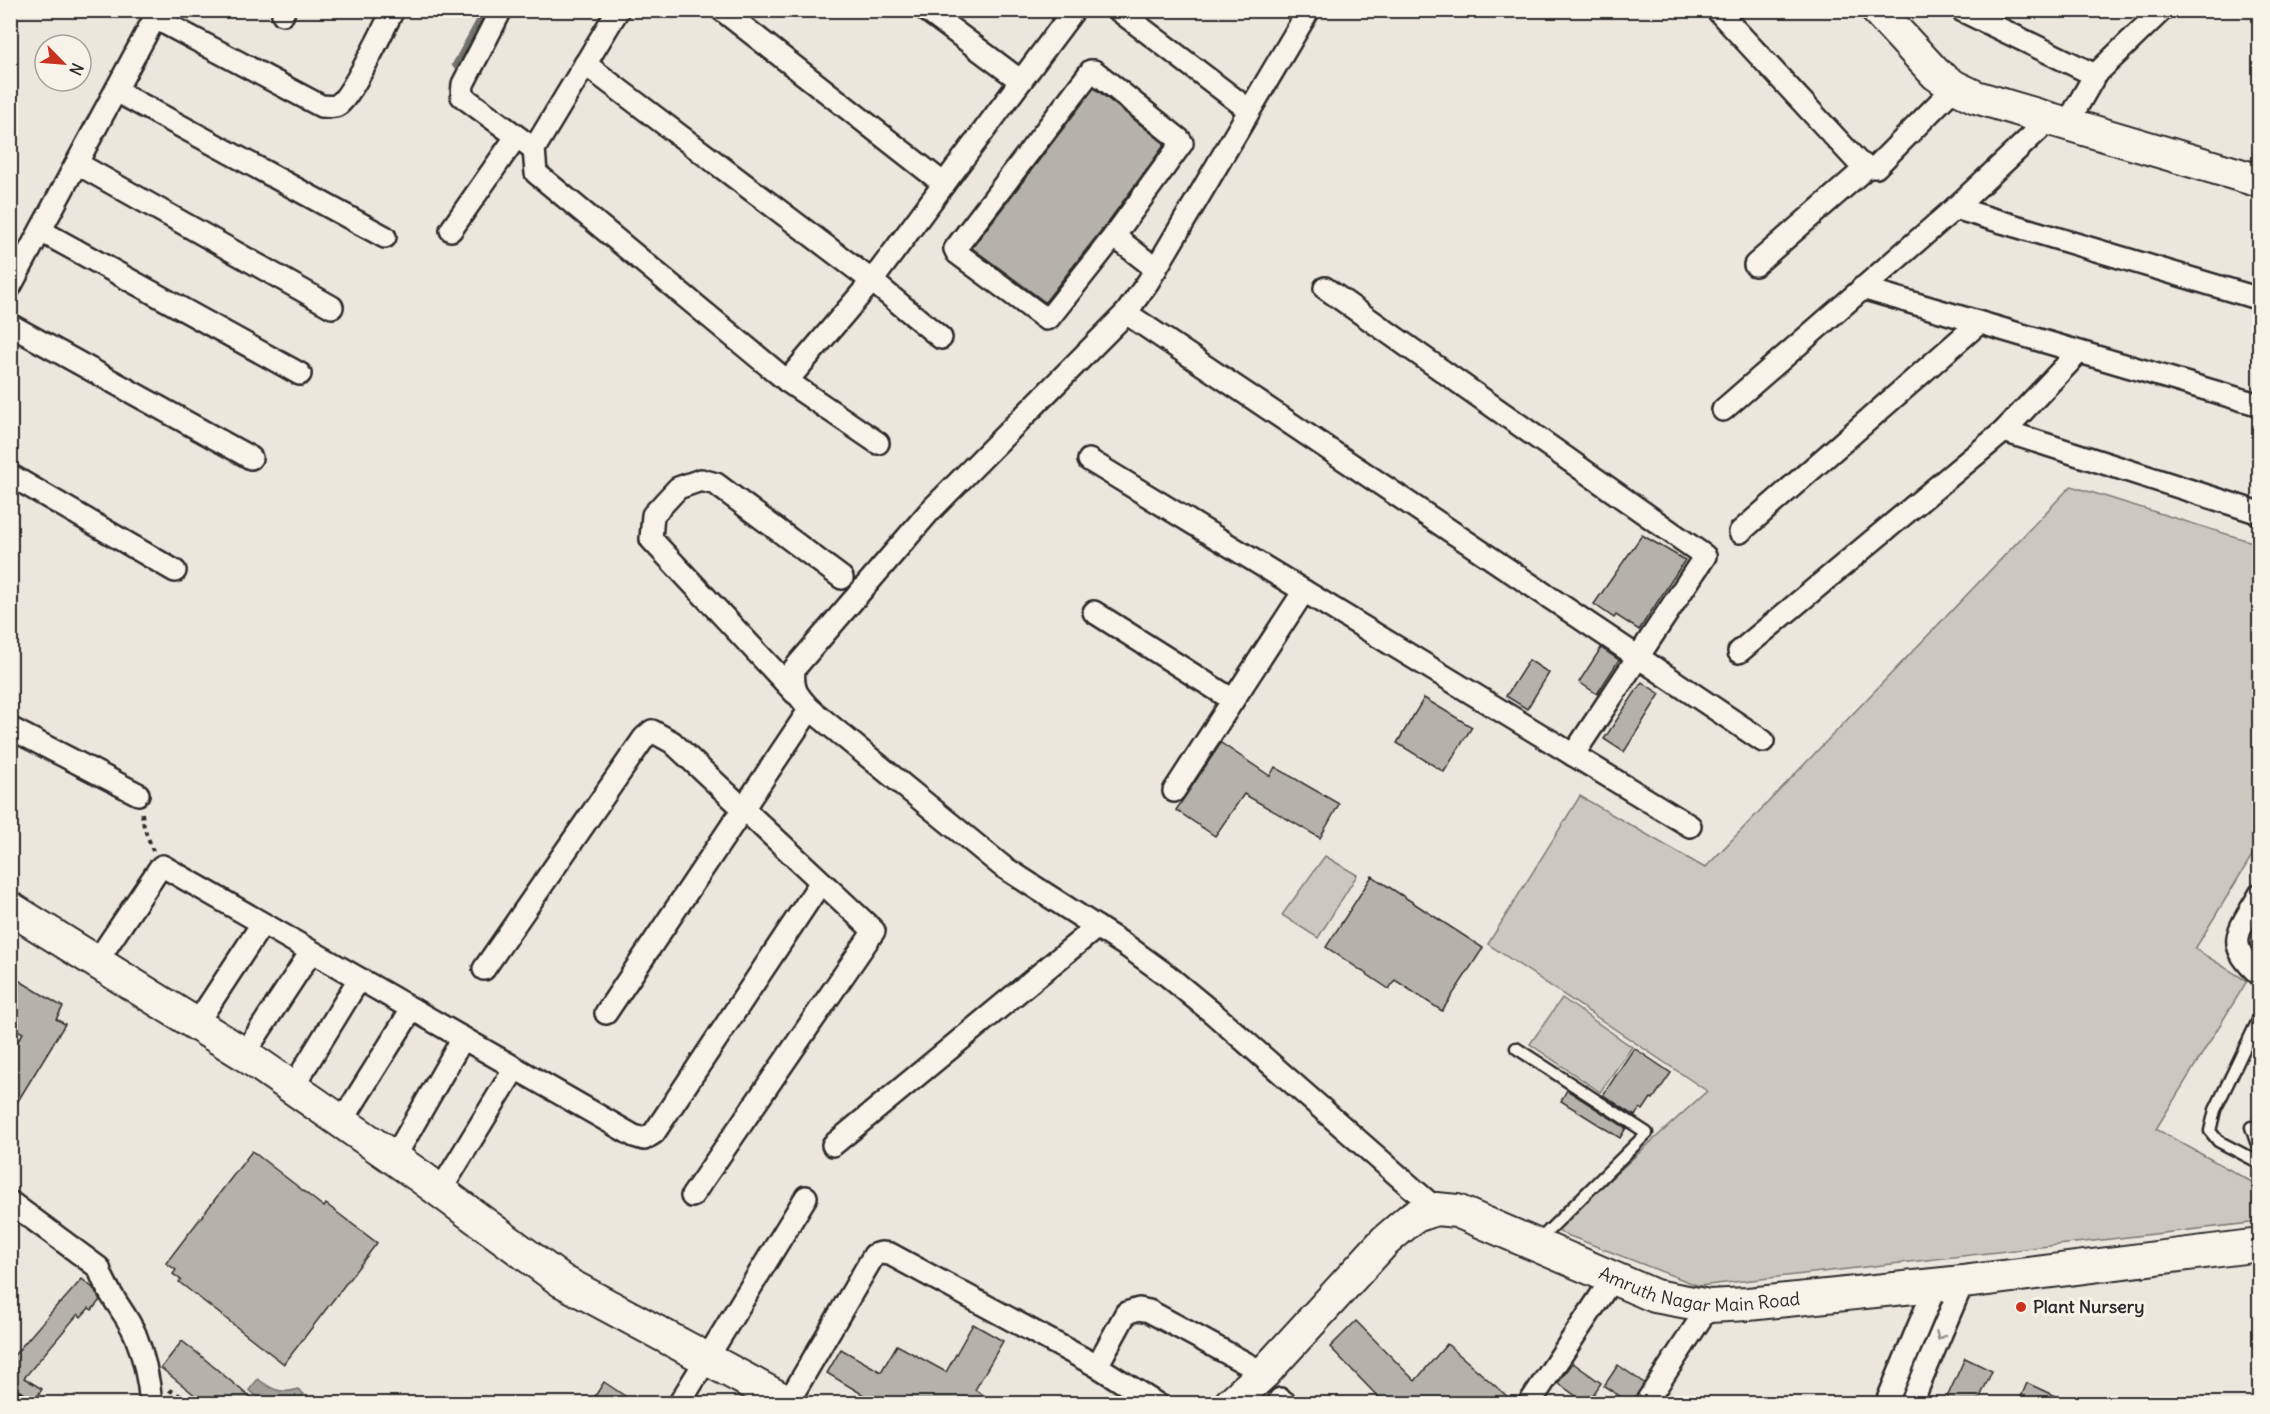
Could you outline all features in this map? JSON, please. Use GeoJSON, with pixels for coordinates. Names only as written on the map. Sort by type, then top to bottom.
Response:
{"type":"FeatureCollection","features":[{"type":"Feature","properties":{"kind":"street"},"geometry":{"type":"LineString","coordinates":[[10,287],[157,14],[321,106],[334,106],[341,103],[359,74],[393,10]]}},
{"type":"Feature","properties":{"kind":"street"},"geometry":{"type":"LineString","coordinates":[[501,10],[464,84],[462,96],[534,148]]}},
{"type":"Feature","properties":{"kind":"street"},"geometry":{"type":"LineString","coordinates":[[618,10],[534,148],[536,173],[787,381],[878,442]]}},
{"type":"Feature","properties":{"kind":"street"},"geometry":{"type":"LineString","coordinates":[[722,10],[944,184]]}},
{"type":"Feature","properties":{"kind":"street"},"geometry":{"type":"LineString","coordinates":[[926,10],[1021,81]]}},
{"type":"Feature","properties":{"kind":"street"},"geometry":{"type":"LineString","coordinates":[[787,381],[872,281],[1074,10]]}},
{"type":"Feature","properties":{"kind":"street"},"geometry":{"type":"LineString","coordinates":[[1118,10],[1249,110]]}},
{"type":"Feature","properties":{"kind":"street"},"geometry":{"type":"LineString","coordinates":[[795,693],[794,669],[929,512],[1126,313],[1156,269],[1309,10]]}},
{"type":"Feature","properties":{"kind":"street"},"geometry":{"type":"LineString","coordinates":[[1717,10],[1858,162],[1867,167],[1876,167],[1955,87]]}},
{"type":"Feature","properties":{"kind":"street"},"geometry":{"type":"LineString","coordinates":[[1877,10],[1936,74],[1976,97],[2259,182]]}},
{"type":"Feature","properties":{"kind":"street"},"geometry":{"type":"LineString","coordinates":[[1960,10],[2095,75]]}},
{"type":"Feature","properties":{"kind":"street"},"geometry":{"type":"LineString","coordinates":[[1723,410],[1955,208],[2058,122],[2095,75],[2162,10]]}},
{"type":"Feature","properties":{"kind":"street"},"geometry":{"type":"LineString","coordinates":[[585,64],[872,281],[941,338]]}},
{"type":"Feature","properties":{"kind":"street"},"geometry":{"type":"LineString","coordinates":[[1093,70],[1181,141],[1181,145],[1114,236],[1046,319],[955,251],[955,246],[1089,71],[1093,70]]}},
{"type":"Feature","properties":{"kind":"street"},"geometry":{"type":"LineString","coordinates":[[116,91],[385,237]]}},
{"type":"Feature","properties":{"kind":"street"},"geometry":{"type":"LineString","coordinates":[[451,230],[516,137]]}},
{"type":"Feature","properties":{"kind":"street"},"geometry":{"type":"LineString","coordinates":[[78,164],[332,307]]}},
{"type":"Feature","properties":{"kind":"street"},"geometry":{"type":"LineString","coordinates":[[1755,265],[1867,167]]}},
{"type":"Feature","properties":{"kind":"street"},"geometry":{"type":"LineString","coordinates":[[1955,208],[2259,299]]}},
{"type":"Feature","properties":{"kind":"street"},"geometry":{"type":"LineString","coordinates":[[41,231],[300,374]]}},
{"type":"Feature","properties":{"kind":"street"},"geometry":{"type":"LineString","coordinates":[[1114,236],[1156,269]]}},
{"type":"Feature","properties":{"kind":"street"},"geometry":{"type":"LineString","coordinates":[[1325,288],[1705,556],[1573,755]]}},
{"type":"Feature","properties":{"kind":"street"},"geometry":{"type":"LineString","coordinates":[[1862,288],[2259,405]]}},
{"type":"Feature","properties":{"kind":"street"},"geometry":{"type":"LineString","coordinates":[[1126,313],[1762,741]]}},
{"type":"Feature","properties":{"kind":"street"},"geometry":{"type":"LineString","coordinates":[[1740,532],[1979,323]]}},
{"type":"Feature","properties":{"kind":"street"},"geometry":{"type":"LineString","coordinates":[[10,325],[251,458]]}},
{"type":"Feature","properties":{"kind":"street"},"geometry":{"type":"LineString","coordinates":[[1739,652],[2004,431],[2078,353]]}},
{"type":"Feature","properties":{"kind":"street"},"geometry":{"type":"LineString","coordinates":[[2004,431],[2259,513]]}},
{"type":"Feature","properties":{"kind":"street"},"geometry":{"type":"LineString","coordinates":[[1089,460],[1690,826]]}},
{"type":"Feature","properties":{"kind":"street"},"geometry":{"type":"LineString","coordinates":[[10,475],[175,571]]}},
{"type":"Feature","properties":{"kind":"street"},"geometry":{"type":"LineString","coordinates":[[842,578],[716,484],[701,480],[678,488],[653,515],[651,539],[810,709],[1002,866],[1168,976],[1436,1209],[1413,1217],[1385,1241],[1264,1373],[1230,1404]]}},
{"type":"Feature","properties":{"kind":"street"},"geometry":{"type":"LineString","coordinates":[[1174,791],[1304,591]]}},
{"type":"Feature","properties":{"kind":"street"},"geometry":{"type":"LineString","coordinates":[[1094,612],[1233,700]]}},
{"type":"Feature","properties":{"kind":"street"},"geometry":{"type":"LineString","coordinates":[[606,1013],[810,709]]}},
{"type":"Feature","properties":{"kind":"street"},"geometry":{"type":"LineString","coordinates":[[10,728],[138,794]]}},
{"type":"Feature","properties":{"kind":"street"},"geometry":{"type":"LineString","coordinates":[[484,969],[644,738],[652,731],[672,742],[874,931],[692,1196]]}},
{"type":"Feature","properties":{"kind":"street"},"geometry":{"type":"LineString","coordinates":[[97,962],[162,867],[634,1136],[644,1139],[650,1137],[821,882]]}},
{"type":"Feature","properties":{"kind":"street"},"geometry":{"type":"LineString","coordinates":[[2259,894],[2237,936],[2237,947],[2243,959],[2259,975]]}},
{"type":"Feature","properties":{"kind":"street"},"geometry":{"type":"LineString","coordinates":[[10,908],[244,1053],[394,1158],[562,1281],[789,1403],[874,1255],[881,1253],[890,1254],[1097,1366],[1157,1404]]}},
{"type":"Feature","properties":{"kind":"street"},"geometry":{"type":"LineString","coordinates":[[197,1023],[262,924]]}},
{"type":"Feature","properties":{"kind":"street"},"geometry":{"type":"LineString","coordinates":[[833,1145],[1097,927]]}},
{"type":"Feature","properties":{"kind":"street"},"geometry":{"type":"LineString","coordinates":[[244,1053],[310,952]]}},
{"type":"Feature","properties":{"kind":"street"},"geometry":{"type":"LineString","coordinates":[[293,1087],[359,979]]}},
{"type":"Feature","properties":{"kind":"street"},"geometry":{"type":"LineString","coordinates":[[342,1121],[412,1009]]}},
{"type":"Feature","properties":{"kind":"street"},"geometry":{"type":"LineString","coordinates":[[394,1158],[463,1038]]}},
{"type":"Feature","properties":{"kind":"street"},"geometry":{"type":"LineString","coordinates":[[440,1191],[515,1068]]}},
{"type":"Feature","properties":{"kind":"street"},"geometry":{"type":"LineString","coordinates":[[679,1404],[806,1197]]}},
{"type":"Feature","properties":{"kind":"street"},"geometry":{"type":"LineString","coordinates":[[10,1202],[99,1268],[103,1282],[135,1334],[149,1381],[151,1404]]}},
{"type":"Feature","properties":{"kind":"street","name":"Amruth Nagar Main Road"},"geometry":{"type":"LineString","coordinates":[[1436,1209],[1457,1210],[1655,1296],[1709,1306],[1949,1284],[2259,1245]]}},
{"type":"Feature","properties":{"kind":"street"},"geometry":{"type":"LineString","coordinates":[[1529,1404],[1612,1279]]}},
{"type":"Feature","properties":{"kind":"street"},"geometry":{"type":"LineString","coordinates":[[1949,1284],[1918,1401],[1889,1396],[1949,1284]]}},
{"type":"Feature","properties":{"kind":"street"},"geometry":{"type":"LineString","coordinates":[[1645,1404],[1709,1306]]}},
{"type":"Feature","properties":{"kind":"street"},"geometry":{"type":"LineString","coordinates":[[1097,1366],[1126,1313],[1139,1309],[1149,1311],[1264,1373]]}},
{"type":"Feature","properties":{"kind":"street"},"geometry":{"type":"LineString","coordinates":[[10,1400],[16,1404]]}},
{"type":"Feature","properties":{"kind":"lane"},"geometry":{"type":"LineString","coordinates":[[2259,1016],[2215,1110],[2210,1131],[2218,1141],[2259,1163]]}},
{"type":"Feature","properties":{"kind":"lane"},"geometry":{"type":"LineString","coordinates":[[1516,1048],[1647,1133],[1534,1244]]}},
{"type":"Feature","properties":{"kind":"lane"},"geometry":{"type":"LineString","coordinates":[[2251,1127],[2256,1142],[2259,1143]]}},
{"type":"Feature","properties":{"kind":"path"},"geometry":{"type":"LineString","coordinates":[[138,794],[149,843],[162,867]]}},
{"type":"Feature","properties":{"kind":"path"},"geometry":{"type":"LineString","coordinates":[[149,1381],[196,1404]]}},
{"type":"Feature","properties":{"kind":"shaded area"},"geometry":{"type":"Polygon","coordinates":[[[2071,486],[2259,544],[2259,844],[2195,949],[2247,981],[2156,1129],[2259,1186],[2259,1222],[1699,1286],[1554,1230],[1707,1091],[1488,944],[1580,796],[1705,868],[2071,486]]]}},
{"type":"Feature","properties":{"kind":"shaded area"},"geometry":{"type":"Polygon","coordinates":[[[1325,856],[1357,875],[1318,938],[1282,915],[1325,856]]]}},
{"type":"Feature","properties":{"kind":"shaded area"},"geometry":{"type":"Polygon","coordinates":[[[1562,998],[1632,1047],[1600,1092],[1530,1044],[1562,998]]]}},
{"type":"Feature","properties":{"kind":"shaded area"},"geometry":{"type":"Polygon","coordinates":[[[258,1379],[277,1390],[298,1389],[304,1394],[297,1403],[266,1403],[249,1390],[258,1379]]]}},
{"type":"Feature","properties":{"kind":"building"},"geometry":{"type":"Polygon","coordinates":[[[1094,88],[1165,144],[1045,302],[972,248],[1094,88]]]}},
{"type":"Feature","properties":{"kind":"building"},"geometry":{"type":"Polygon","coordinates":[[[1642,535],[1685,560],[1639,630],[1616,615],[1614,618],[1594,604],[1642,535]]]}},
{"type":"Feature","properties":{"kind":"building"},"geometry":{"type":"Polygon","coordinates":[[[1601,648],[1619,660],[1597,694],[1579,682],[1601,648]]]}},
{"type":"Feature","properties":{"kind":"building"},"geometry":{"type":"Polygon","coordinates":[[[1529,660],[1549,673],[1527,709],[1506,696],[1529,660]]]}},
{"type":"Feature","properties":{"kind":"building"},"geometry":{"type":"Polygon","coordinates":[[[1642,682],[1660,694],[1624,752],[1604,739],[1642,682]]]}},
{"type":"Feature","properties":{"kind":"building"},"geometry":{"type":"Polygon","coordinates":[[[1424,698],[1472,727],[1444,772],[1397,743],[1424,698]]]}},
{"type":"Feature","properties":{"kind":"building"},"geometry":{"type":"Polygon","coordinates":[[[1221,743],[1270,776],[1275,767],[1339,804],[1320,838],[1244,794],[1215,836],[1176,810],[1221,743]]]}},
{"type":"Feature","properties":{"kind":"building"},"geometry":{"type":"Polygon","coordinates":[[[1372,876],[1483,948],[1442,1011],[1395,980],[1389,989],[1326,947],[1372,876]]]}},
{"type":"Feature","properties":{"kind":"building"},"geometry":{"type":"Polygon","coordinates":[[[10,975],[63,1007],[56,1019],[65,1024],[10,1114],[10,1054],[23,1033],[10,1026],[10,975]]]}},
{"type":"Feature","properties":{"kind":"building"},"geometry":{"type":"Polygon","coordinates":[[[1634,1048],[1671,1073],[1653,1099],[1651,1098],[1643,1110],[1640,1108],[1635,1116],[1603,1095],[1634,1048]]]}},
{"type":"Feature","properties":{"kind":"building"},"geometry":{"type":"Polygon","coordinates":[[[1567,1090],[1626,1128],[1620,1138],[1561,1101],[1567,1090]]]}},
{"type":"Feature","properties":{"kind":"building"},"geometry":{"type":"Polygon","coordinates":[[[252,1151],[324,1207],[326,1204],[377,1243],[284,1364],[179,1282],[181,1280],[173,1274],[176,1270],[166,1263],[252,1151]]]}},
{"type":"Feature","properties":{"kind":"building"},"geometry":{"type":"Polygon","coordinates":[[[82,1279],[93,1288],[100,1300],[92,1310],[89,1308],[81,1317],[78,1314],[24,1378],[42,1389],[33,1404],[30,1404],[24,1393],[10,1387],[10,1360],[82,1279]]]}},
{"type":"Feature","properties":{"kind":"building"},"geometry":{"type":"Polygon","coordinates":[[[1356,1321],[1415,1381],[1447,1344],[1516,1404],[1385,1404],[1330,1347],[1356,1321]]]}},
{"type":"Feature","properties":{"kind":"building"},"geometry":{"type":"Polygon","coordinates":[[[973,1324],[1003,1341],[975,1390],[999,1404],[874,1404],[866,1399],[867,1397],[827,1373],[841,1349],[881,1372],[897,1345],[946,1372],[973,1324]]]}},
{"type":"Feature","properties":{"kind":"building"},"geometry":{"type":"Polygon","coordinates":[[[182,1341],[258,1404],[206,1404],[161,1368],[182,1341]]]}},
{"type":"Feature","properties":{"kind":"building"},"geometry":{"type":"Polygon","coordinates":[[[1965,1358],[1992,1371],[1977,1404],[1944,1404],[1965,1358]]]}},
{"type":"Feature","properties":{"kind":"building"},"geometry":{"type":"Polygon","coordinates":[[[1573,1363],[1601,1383],[1587,1404],[1558,1383],[1573,1363]]]}},
{"type":"Feature","properties":{"kind":"building"},"geometry":{"type":"Polygon","coordinates":[[[1618,1365],[1644,1383],[1632,1404],[1604,1386],[1618,1365]]]}},
{"type":"Feature","properties":{"kind":"building"},"geometry":{"type":"Polygon","coordinates":[[[604,1382],[637,1404],[590,1404],[604,1382]]]}},
{"type":"Feature","properties":{"kind":"building"},"geometry":{"type":"Polygon","coordinates":[[[2027,1383],[2072,1404],[2018,1404],[2027,1383]]]}},
{"type":"Feature","properties":{"kind":"waterway"},"geometry":{"type":"LineString","coordinates":[[455,65],[485,10]]}},
{"type":"Feature","properties":{"kind":"place","name":"Plant Nursery"},"geometry":{"type":"Point","coordinates":[2021,1307]}}]}
